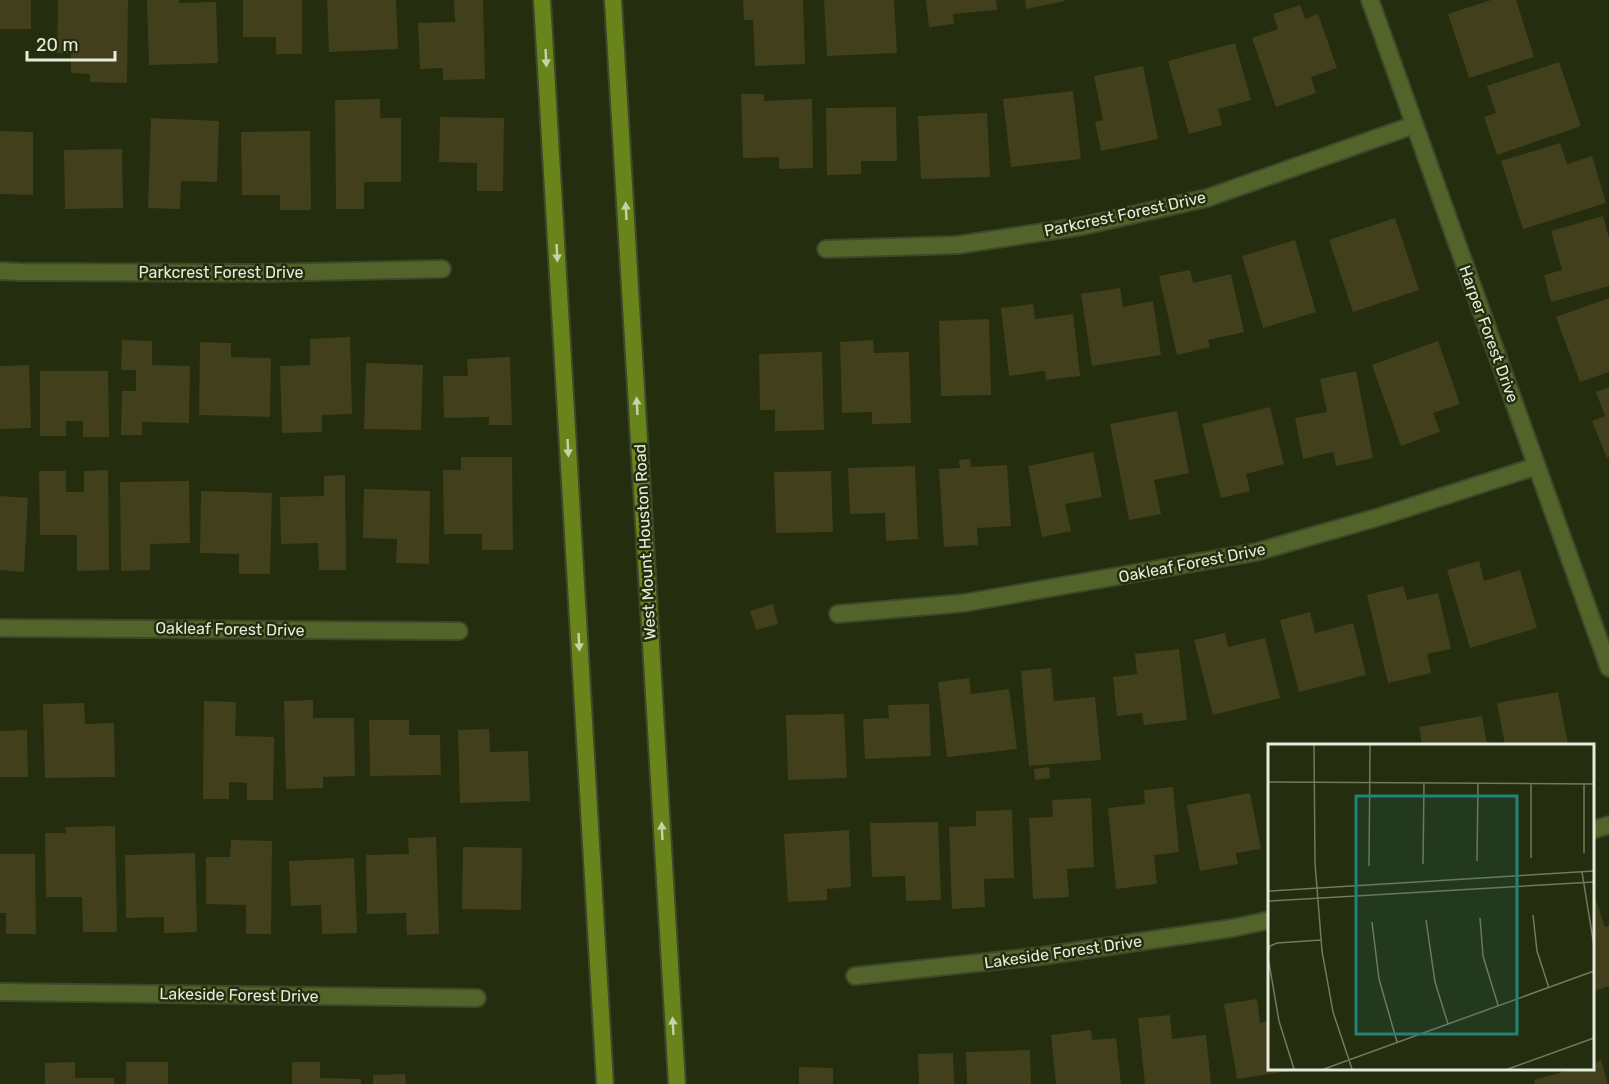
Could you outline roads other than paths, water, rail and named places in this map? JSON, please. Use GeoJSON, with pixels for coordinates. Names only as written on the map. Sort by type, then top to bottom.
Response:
{"type":"FeatureCollection","features":[{"type":"Feature","properties":{"kind":"main road"},"geometry":{"type":"LineString","coordinates":[[542,0],[605,1084]]}},
{"type":"Feature","properties":{"kind":"main road","name":"West Mount Houston Road"},"geometry":{"type":"LineString","coordinates":[[613,0],[677,1084]]}},
{"type":"Feature","properties":{"kind":"street","name":"Harper Forest Drive"},"geometry":{"type":"LineString","coordinates":[[1370,0],[1609,668]]}},
{"type":"Feature","properties":{"kind":"street","name":"Parkcrest Forest Drive"},"geometry":{"type":"LineString","coordinates":[[826,249],[957,245],[1083,226],[1207,198],[1414,124]]}},
{"type":"Feature","properties":{"kind":"street","name":"Parkcrest Forest Drive"},"geometry":{"type":"LineString","coordinates":[[0,271],[264,273],[442,269]]}},
{"type":"Feature","properties":{"kind":"street","name":"Oakleaf Forest Drive"},"geometry":{"type":"LineString","coordinates":[[838,614],[964,603],[1256,552],[1379,517],[1537,466]]}},
{"type":"Feature","properties":{"kind":"street","name":"Oakleaf Forest Drive"},"geometry":{"type":"LineString","coordinates":[[0,628],[459,632]]}},
{"type":"Feature","properties":{"kind":"street"},"geometry":{"type":"LineString","coordinates":[[1594,830],[1609,825]]}},
{"type":"Feature","properties":{"kind":"street","name":"Lakeside Forest Drive"},"geometry":{"type":"LineString","coordinates":[[855,976],[1042,956],[1233,928],[1268,920]]}},
{"type":"Feature","properties":{"kind":"street","name":"Lakeside Forest Drive"},"geometry":{"type":"LineString","coordinates":[[0,992],[477,998]]}}]}
